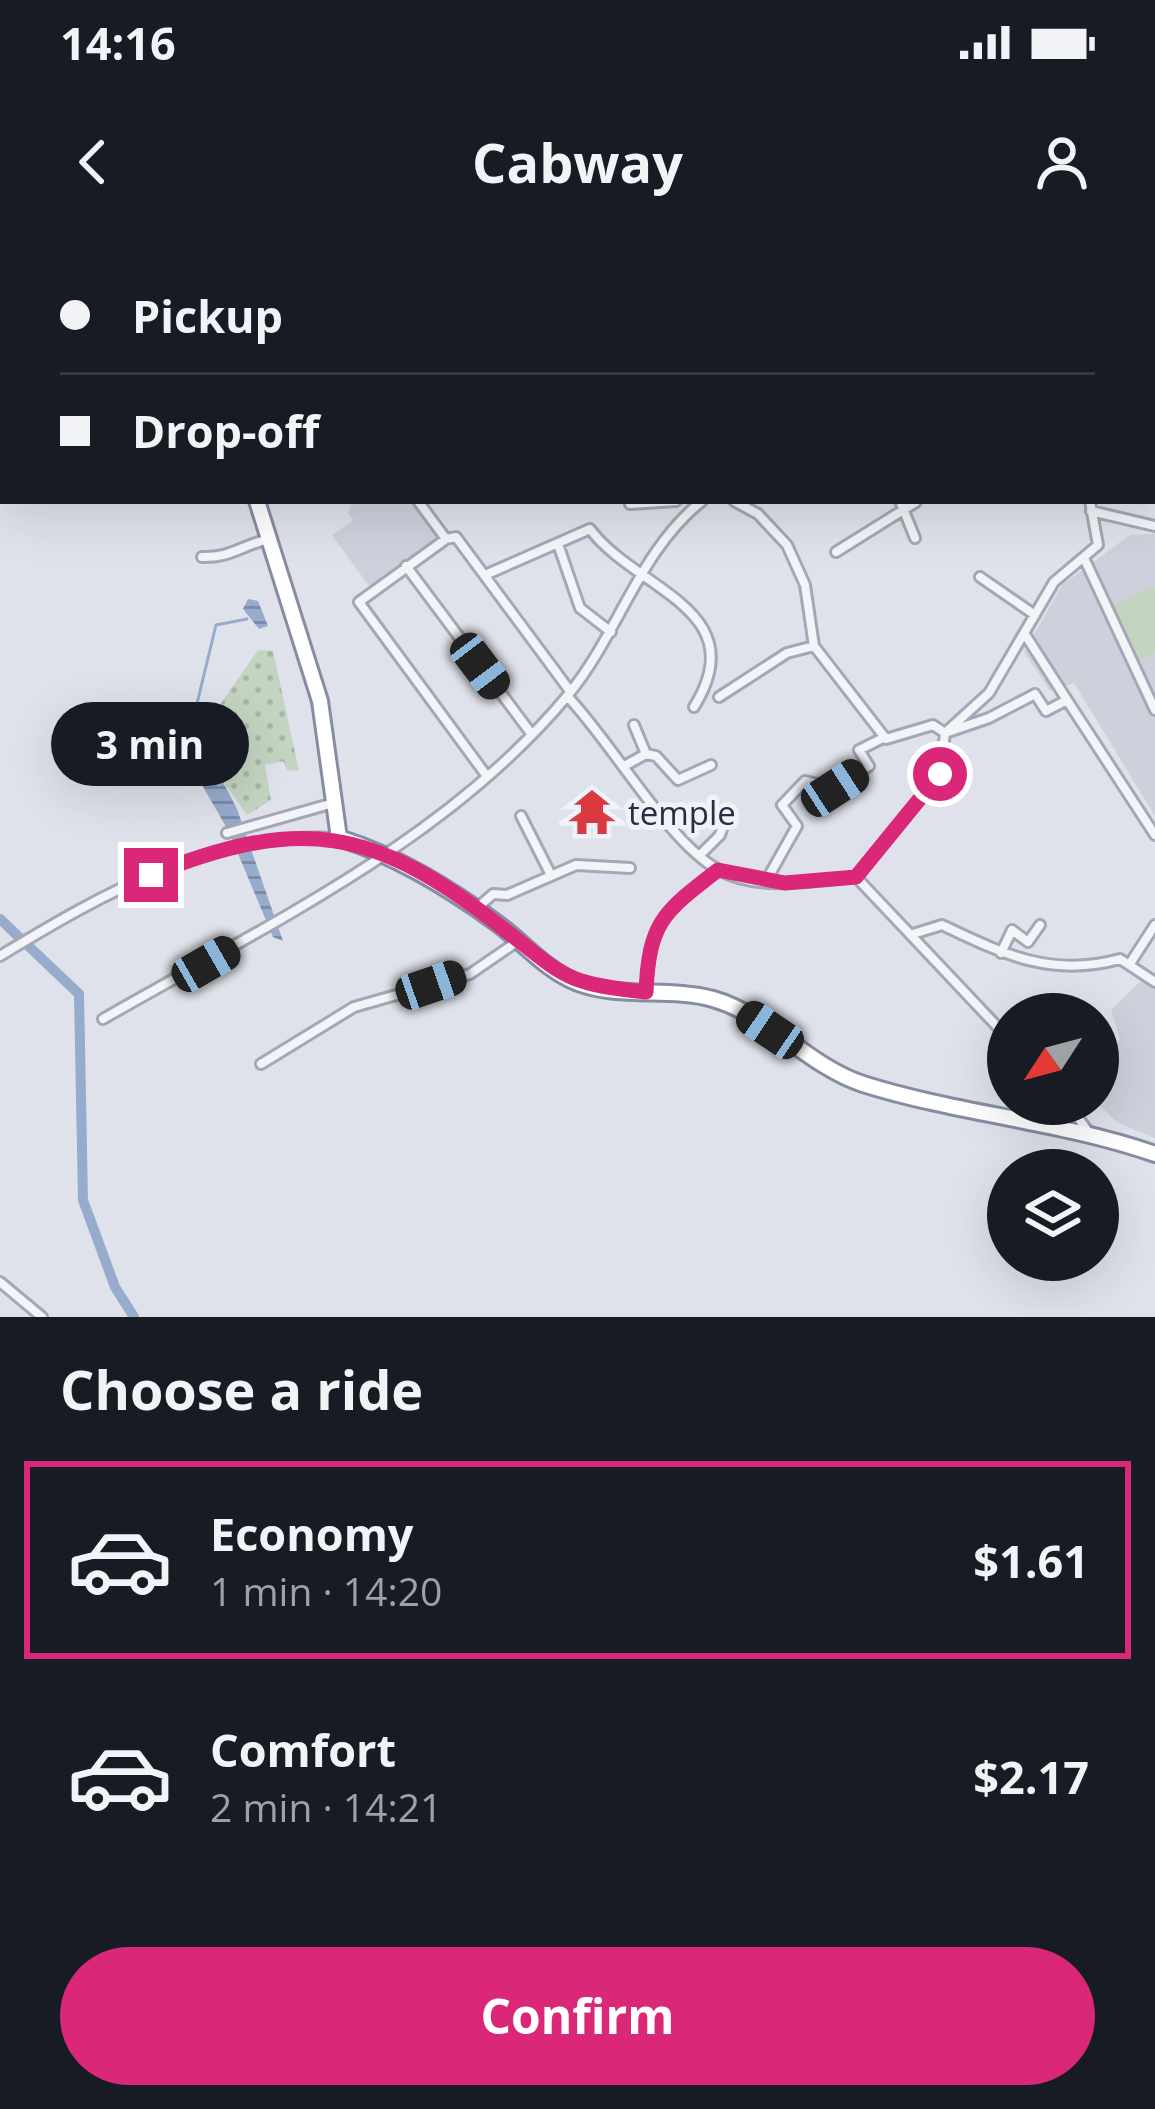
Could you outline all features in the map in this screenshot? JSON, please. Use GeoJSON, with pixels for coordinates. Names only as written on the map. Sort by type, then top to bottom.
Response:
{"type":"FeatureCollection","features":[{"type":"Feature","properties":{"kind":"highway"},"geometry":{"type":"LineString","coordinates":[[258,504],[320,701],[331,811],[339,838],[382,852],[475,909],[558,974],[583,986],[712,999],[740,1010],[832,1071],[864,1084],[1155,1154]]}},
{"type":"Feature","properties":{"kind":"street"},"geometry":{"type":"LineString","coordinates":[[420,504],[446,539]]}},
{"type":"Feature","properties":{"kind":"street"},"geometry":{"type":"LineString","coordinates":[[103,1019],[280,922],[486,775],[569,694],[611,632],[670,526],[695,504]]}},
{"type":"Feature","properties":{"kind":"street"},"geometry":{"type":"LineString","coordinates":[[740,504],[758,514],[787,544],[805,585],[814,646],[885,737]]}},
{"type":"Feature","properties":{"kind":"street"},"geometry":{"type":"LineString","coordinates":[[836,552],[903,504],[915,538]]}},
{"type":"Feature","properties":{"kind":"street"},"geometry":{"type":"LineString","coordinates":[[856,877],[940,774],[945,733],[988,693],[1054,582],[1098,544],[1090,506],[1155,526]]}},
{"type":"Feature","properties":{"kind":"street"},"geometry":{"type":"LineString","coordinates":[[485,575],[559,547],[590,529],[700,619],[712,653],[712,677],[694,707]]}},
{"type":"Feature","properties":{"kind":"street"},"geometry":{"type":"LineString","coordinates":[[486,775],[359,602],[446,539],[456,537],[569,694],[718,870],[766,881],[856,877],[987,1015]]}},
{"type":"Feature","properties":{"kind":"street"},"geometry":{"type":"LineString","coordinates":[[202,557],[225,558],[244,545],[266,540]]}},
{"type":"Feature","properties":{"kind":"street"},"geometry":{"type":"LineString","coordinates":[[559,547],[580,608],[611,632]]}},
{"type":"Feature","properties":{"kind":"street"},"geometry":{"type":"LineString","coordinates":[[1084,558],[1155,710]]}},
{"type":"Feature","properties":{"kind":"street"},"geometry":{"type":"LineString","coordinates":[[406,566],[530,732]]}},
{"type":"Feature","properties":{"kind":"street"},"geometry":{"type":"LineString","coordinates":[[980,578],[1035,615]]}},
{"type":"Feature","properties":{"kind":"street"},"geometry":{"type":"LineString","coordinates":[[1026,636],[1155,835]]}},
{"type":"Feature","properties":{"kind":"street"},"geometry":{"type":"LineString","coordinates":[[719,697],[787,653],[814,646]]}},
{"type":"Feature","properties":{"kind":"street"},"geometry":{"type":"LineString","coordinates":[[945,733],[989,718],[1035,694],[1046,711],[1067,700]]}},
{"type":"Feature","properties":{"kind":"street"},"geometry":{"type":"LineString","coordinates":[[766,881],[797,826],[782,805],[805,781],[835,788],[869,766],[859,751],[885,737],[933,724],[945,733]]}},
{"type":"Feature","properties":{"kind":"street"},"geometry":{"type":"LineString","coordinates":[[634,725],[646,754]]}},
{"type":"Feature","properties":{"kind":"street"},"geometry":{"type":"LineString","coordinates":[[626,765],[646,754],[656,756],[678,780],[711,765]]}},
{"type":"Feature","properties":{"kind":"street"},"geometry":{"type":"LineString","coordinates":[[701,854],[720,835],[725,820],[718,810]]}},
{"type":"Feature","properties":{"kind":"street"},"geometry":{"type":"LineString","coordinates":[[227,833],[247,825],[331,811]]}},
{"type":"Feature","properties":{"kind":"street"},"geometry":{"type":"LineString","coordinates":[[317,837],[331,811]]}},
{"type":"Feature","properties":{"kind":"street"},"geometry":{"type":"LineString","coordinates":[[521,816],[550,875]]}},
{"type":"Feature","properties":{"kind":"street"},"geometry":{"type":"LineString","coordinates":[[1,956],[75,910],[176,865],[253,841],[339,838]]}},
{"type":"Feature","properties":{"kind":"street"},"geometry":{"type":"LineString","coordinates":[[475,909],[493,894],[507,895],[576,866],[630,868]]}},
{"type":"Feature","properties":{"kind":"street"},"geometry":{"type":"LineString","coordinates":[[646,992],[649,942],[671,907],[718,870]]}},
{"type":"Feature","properties":{"kind":"street"},"geometry":{"type":"LineString","coordinates":[[914,934],[941,925],[1036,967],[1131,962],[1155,982]]}},
{"type":"Feature","properties":{"kind":"street"},"geometry":{"type":"LineString","coordinates":[[1001,953],[1012,930],[1028,942],[1040,925]]}},
{"type":"Feature","properties":{"kind":"street"},"geometry":{"type":"LineString","coordinates":[[1131,962],[1155,925]]}},
{"type":"Feature","properties":{"kind":"street"},"geometry":{"type":"LineString","coordinates":[[261,1064],[354,1007],[470,974],[518,941]]}},
{"type":"Feature","properties":{"kind":"street"},"geometry":{"type":"LineString","coordinates":[[1083,1125],[1090,1135]]}},
{"type":"Feature","properties":{"kind":"street"},"geometry":{"type":"LineString","coordinates":[[0,1282],[42,1317]]}},
{"type":"Feature","properties":{"kind":"shaded area"},"geometry":{"type":"Polygon","coordinates":[[[352,504],[413,504],[440,540],[369,586],[332,535],[353,520],[348,513],[352,504]]]}},
{"type":"Feature","properties":{"kind":"shaded area"},"geometry":{"type":"Polygon","coordinates":[[[1155,534],[1155,816],[1074,683],[1050,691],[1024,652],[1062,585],[1130,535],[1155,534]]]}},
{"type":"Feature","properties":{"kind":"shaded area"},"geometry":{"type":"Polygon","coordinates":[[[1142,980],[1155,987],[1155,1138],[1119,1123],[1119,1002],[1142,980]]]}},
{"type":"Feature","properties":{"kind":"green space"},"geometry":{"type":"Polygon","coordinates":[[[1155,586],[1155,654],[1138,661],[1112,605],[1155,586]]]}},
{"type":"Feature","properties":{"kind":"green space"},"geometry":{"type":"Polygon","coordinates":[[[258,650],[273,651],[299,771],[287,770],[283,761],[265,765],[271,800],[247,815],[206,757],[201,732],[258,650]]]}},
{"type":"Feature","properties":{"kind":"water"},"geometry":{"type":"Polygon","coordinates":[[[248,599],[258,601],[268,626],[259,629],[243,609],[248,599]]]}},
{"type":"Feature","properties":{"kind":"water"},"geometry":{"type":"Polygon","coordinates":[[[189,748],[223,782],[237,809],[283,941],[273,937],[228,830],[184,754],[189,748]]]}},
{"type":"Feature","properties":{"kind":"waterway"},"geometry":{"type":"LineString","coordinates":[[186,749],[216,625],[247,619]]}},
{"type":"Feature","properties":{"kind":"waterway"},"geometry":{"type":"LineString","coordinates":[[0,919],[79,994],[83,1200],[115,1287],[134,1317]]}},
{"type":"Feature","properties":{"kind":"place","name":"temple"},"geometry":{"type":"Point","coordinates":[592,812]}},
{"type":"Feature","properties":{"kind":"route"},"geometry":{"type":"LineString","coordinates":[[151,875],[261,838],[339,838],[416,870],[497,923],[558,974],[583,986],[646,992],[649,942],[671,907],[718,870],[785,883],[856,877],[940,774]]}}]}
